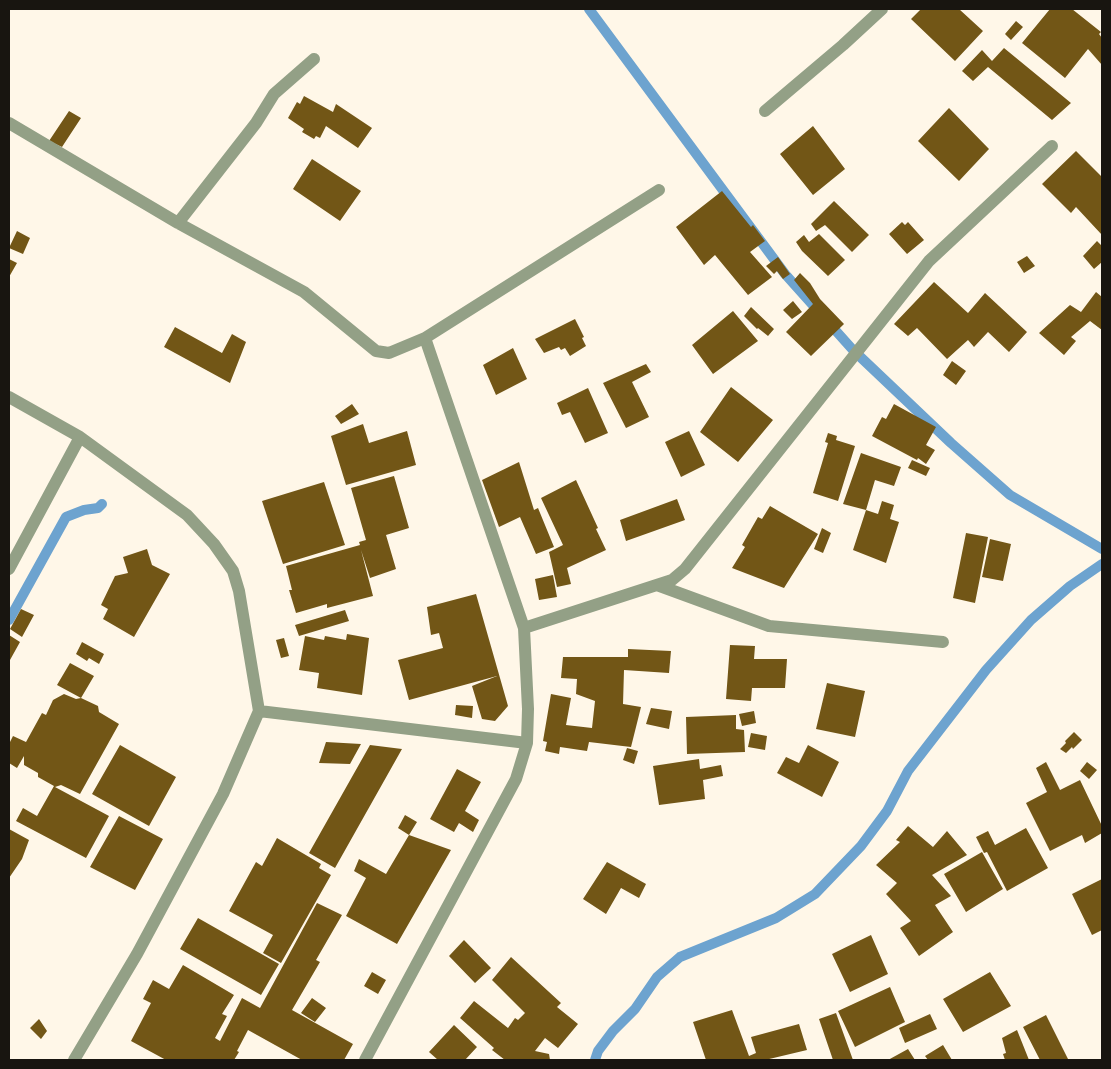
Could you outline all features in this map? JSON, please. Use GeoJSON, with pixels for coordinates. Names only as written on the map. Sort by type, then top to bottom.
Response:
{"type":"FeatureCollection","features":[{"type":"Feature","properties":{"kind":"street"},"geometry":{"type":"LineString","coordinates":[[765,111],[843,45],[882,9]]}},
{"type":"Feature","properties":{"kind":"street"},"geometry":{"type":"LineString","coordinates":[[178,223],[256,123],[274,94],[314,59]]}},
{"type":"Feature","properties":{"kind":"street"},"geometry":{"type":"LineString","coordinates":[[9,123],[178,223],[304,292],[376,351],[389,353],[425,338],[659,190]]}},
{"type":"Feature","properties":{"kind":"street"},"geometry":{"type":"LineString","coordinates":[[524,628],[672,580],[684,568],[929,261],[1052,146]]}},
{"type":"Feature","properties":{"kind":"street"},"geometry":{"type":"LineString","coordinates":[[365,1060],[516,779],[527,743],[528,709],[524,628],[425,338]]}},
{"type":"Feature","properties":{"kind":"street"},"geometry":{"type":"LineString","coordinates":[[9,397],[80,437],[187,515],[214,544],[233,571],[240,591],[258,711],[223,794],[136,954],[74,1060]]}},
{"type":"Feature","properties":{"kind":"street"},"geometry":{"type":"LineString","coordinates":[[9,569],[80,437]]}},
{"type":"Feature","properties":{"kind":"street"},"geometry":{"type":"LineString","coordinates":[[657,585],[769,626],[943,642]]}},
{"type":"Feature","properties":{"kind":"street"},"geometry":{"type":"LineString","coordinates":[[258,711],[527,743]]}},
{"type":"Feature","properties":{"kind":"building"},"geometry":{"type":"Polygon","coordinates":[[[921,9],[959,9],[983,31],[955,61],[911,19],[921,9]]]}},
{"type":"Feature","properties":{"kind":"building"},"geometry":{"type":"Polygon","coordinates":[[[1050,9],[1072,9],[1101,32],[1099,34],[1102,38],[1102,65],[1088,49],[1065,78],[1022,43],[1050,9]]]}},
{"type":"Feature","properties":{"kind":"building"},"geometry":{"type":"Polygon","coordinates":[[[1016,21],[1023,27],[1011,40],[1005,34],[1016,21]]]}},
{"type":"Feature","properties":{"kind":"building"},"geometry":{"type":"Polygon","coordinates":[[[1004,48],[1071,103],[1052,120],[988,67],[973,81],[962,71],[982,50],[992,61],[1004,48]]]}},
{"type":"Feature","properties":{"kind":"building"},"geometry":{"type":"Polygon","coordinates":[[[304,96],[333,112],[336,104],[372,128],[358,148],[326,126],[320,138],[316,136],[314,139],[302,132],[304,129],[288,118],[297,102],[300,104],[304,96]]]}},
{"type":"Feature","properties":{"kind":"building"},"geometry":{"type":"Polygon","coordinates":[[[949,108],[989,149],[959,181],[918,141],[949,108]]]}},
{"type":"Feature","properties":{"kind":"building"},"geometry":{"type":"Polygon","coordinates":[[[69,111],[81,118],[62,147],[49,141],[69,111]]]}},
{"type":"Feature","properties":{"kind":"building"},"geometry":{"type":"Polygon","coordinates":[[[813,126],[845,169],[813,195],[780,154],[813,126]]]}},
{"type":"Feature","properties":{"kind":"building"},"geometry":{"type":"Polygon","coordinates":[[[1076,151],[1102,177],[1102,235],[1076,207],[1071,213],[1042,184],[1076,151]]]}},
{"type":"Feature","properties":{"kind":"building"},"geometry":{"type":"Polygon","coordinates":[[[312,159],[361,191],[340,221],[293,189],[312,159]]]}},
{"type":"Feature","properties":{"kind":"building"},"geometry":{"type":"Polygon","coordinates":[[[722,191],[765,241],[750,252],[772,277],[748,295],[715,255],[704,265],[676,227],[722,191]]]}},
{"type":"Feature","properties":{"kind":"building"},"geometry":{"type":"Polygon","coordinates":[[[834,201],[869,235],[852,252],[825,225],[816,231],[811,224],[834,201]]]}},
{"type":"Feature","properties":{"kind":"building"},"geometry":{"type":"Polygon","coordinates":[[[902,222],[905,225],[908,222],[924,240],[907,254],[889,234],[902,222]]]}},
{"type":"Feature","properties":{"kind":"building"},"geometry":{"type":"Polygon","coordinates":[[[17,231],[30,238],[23,254],[9,248],[17,231]]]}},
{"type":"Feature","properties":{"kind":"building"},"geometry":{"type":"Polygon","coordinates":[[[819,234],[845,260],[828,276],[802,251],[796,242],[804,235],[809,242],[819,234]]]}},
{"type":"Feature","properties":{"kind":"building"},"geometry":{"type":"Polygon","coordinates":[[[1097,241],[1102,246],[1102,262],[1094,269],[1083,256],[1097,241]]]}},
{"type":"Feature","properties":{"kind":"building"},"geometry":{"type":"Polygon","coordinates":[[[1027,256],[1035,266],[1024,273],[1017,262],[1027,256]]]}},
{"type":"Feature","properties":{"kind":"building"},"geometry":{"type":"Polygon","coordinates":[[[778,257],[790,274],[783,279],[777,271],[774,274],[766,266],[778,257]]]}},
{"type":"Feature","properties":{"kind":"building"},"geometry":{"type":"Polygon","coordinates":[[[9,259],[17,263],[9,277],[9,259]]]}},
{"type":"Feature","properties":{"kind":"building"},"geometry":{"type":"Polygon","coordinates":[[[800,273],[810,283],[820,299],[844,324],[811,356],[786,332],[813,304],[794,280],[800,273]]]}},
{"type":"Feature","properties":{"kind":"building"},"geometry":{"type":"Polygon","coordinates":[[[934,282],[968,313],[985,293],[1027,332],[1009,352],[988,332],[974,347],[968,340],[947,359],[917,328],[908,336],[894,324],[934,282]]]}},
{"type":"Feature","properties":{"kind":"building"},"geometry":{"type":"Polygon","coordinates":[[[1096,292],[1102,297],[1102,330],[1090,321],[1071,337],[1076,341],[1064,355],[1039,333],[1070,305],[1081,312],[1096,292]]]}},
{"type":"Feature","properties":{"kind":"building"},"geometry":{"type":"Polygon","coordinates":[[[793,301],[802,312],[792,319],[783,310],[793,301]]]}},
{"type":"Feature","properties":{"kind":"building"},"geometry":{"type":"Polygon","coordinates":[[[751,307],[774,329],[768,336],[757,329],[744,316],[751,307]]]}},
{"type":"Feature","properties":{"kind":"building"},"geometry":{"type":"Polygon","coordinates":[[[733,311],[758,341],[713,374],[692,345],[733,311]]]}},
{"type":"Feature","properties":{"kind":"building"},"geometry":{"type":"Polygon","coordinates":[[[575,319],[584,337],[582,338],[586,346],[570,356],[565,348],[561,350],[559,347],[544,353],[535,339],[575,319]]]}},
{"type":"Feature","properties":{"kind":"building"},"geometry":{"type":"Polygon","coordinates":[[[175,327],[222,353],[232,334],[246,342],[230,383],[164,347],[175,327]]]}},
{"type":"Feature","properties":{"kind":"building"},"geometry":{"type":"Polygon","coordinates":[[[513,348],[527,379],[496,395],[483,365],[513,348]]]}},
{"type":"Feature","properties":{"kind":"building"},"geometry":{"type":"Polygon","coordinates":[[[952,361],[966,371],[956,385],[943,375],[952,361]]]}},
{"type":"Feature","properties":{"kind":"building"},"geometry":{"type":"Polygon","coordinates":[[[646,364],[651,372],[632,382],[649,417],[626,428],[603,383],[646,364]]]}},
{"type":"Feature","properties":{"kind":"building"},"geometry":{"type":"Polygon","coordinates":[[[731,387],[773,420],[738,462],[700,432],[731,387]]]}},
{"type":"Feature","properties":{"kind":"building"},"geometry":{"type":"Polygon","coordinates":[[[588,388],[608,433],[585,443],[570,412],[562,415],[557,403],[588,388]]]}},
{"type":"Feature","properties":{"kind":"building"},"geometry":{"type":"Polygon","coordinates":[[[352,404],[359,414],[341,424],[335,416],[352,404]]]}},
{"type":"Feature","properties":{"kind":"building"},"geometry":{"type":"Polygon","coordinates":[[[894,404],[936,427],[926,445],[935,450],[926,464],[918,458],[917,460],[872,436],[882,417],[886,419],[894,404]]]}},
{"type":"Feature","properties":{"kind":"building"},"geometry":{"type":"Polygon","coordinates":[[[363,424],[369,443],[407,431],[416,465],[346,485],[331,436],[363,424]]]}},
{"type":"Feature","properties":{"kind":"building"},"geometry":{"type":"Polygon","coordinates":[[[689,431],[705,465],[681,477],[665,442],[689,431]]]}},
{"type":"Feature","properties":{"kind":"building"},"geometry":{"type":"Polygon","coordinates":[[[828,433],[837,436],[836,440],[855,446],[838,501],[813,493],[828,443],[825,442],[828,433]]]}},
{"type":"Feature","properties":{"kind":"building"},"geometry":{"type":"Polygon","coordinates":[[[861,453],[901,467],[894,486],[875,480],[866,510],[843,504],[861,453]]]}},
{"type":"Feature","properties":{"kind":"building"},"geometry":{"type":"Polygon","coordinates":[[[912,460],[930,468],[926,476],[908,468],[912,460]]]}},
{"type":"Feature","properties":{"kind":"building"},"geometry":{"type":"Polygon","coordinates":[[[519,462],[534,510],[538,508],[554,547],[536,554],[520,517],[499,527],[482,480],[519,462]]]}},
{"type":"Feature","properties":{"kind":"building"},"geometry":{"type":"Polygon","coordinates":[[[394,476],[409,528],[386,535],[396,569],[370,578],[361,550],[373,596],[327,608],[327,604],[296,613],[289,590],[292,590],[286,566],[360,545],[359,542],[366,540],[351,488],[394,476]]]}},
{"type":"Feature","properties":{"kind":"building"},"geometry":{"type":"Polygon","coordinates":[[[576,480],[606,550],[567,568],[571,584],[557,587],[549,552],[563,545],[541,498],[576,480]]]}},
{"type":"Feature","properties":{"kind":"building"},"geometry":{"type":"Polygon","coordinates":[[[324,482],[345,545],[283,564],[262,501],[324,482]]]}},
{"type":"Feature","properties":{"kind":"building"},"geometry":{"type":"Polygon","coordinates":[[[677,499],[685,520],[626,541],[620,520],[677,499]]]}},
{"type":"Feature","properties":{"kind":"building"},"geometry":{"type":"Polygon","coordinates":[[[882,501],[894,505],[890,519],[899,522],[886,563],[853,550],[866,510],[878,514],[882,501]]]}},
{"type":"Feature","properties":{"kind":"building"},"geometry":{"type":"Polygon","coordinates":[[[770,506],[818,534],[784,588],[732,568],[745,547],[742,545],[758,517],[762,519],[770,506]]]}},
{"type":"Feature","properties":{"kind":"building"},"geometry":{"type":"Polygon","coordinates":[[[822,528],[831,533],[823,553],[814,549],[822,528]]]}},
{"type":"Feature","properties":{"kind":"building"},"geometry":{"type":"Polygon","coordinates":[[[966,533],[988,537],[975,603],[953,598],[966,533]]]}},
{"type":"Feature","properties":{"kind":"building"},"geometry":{"type":"Polygon","coordinates":[[[990,539],[1011,544],[1003,581],[982,577],[990,539]]]}},
{"type":"Feature","properties":{"kind":"building"},"geometry":{"type":"Polygon","coordinates":[[[147,549],[152,565],[170,574],[134,637],[103,619],[108,609],[101,605],[115,576],[128,573],[123,557],[147,549]]]}},
{"type":"Feature","properties":{"kind":"building"},"geometry":{"type":"Polygon","coordinates":[[[553,575],[557,597],[539,600],[535,579],[553,575]]]}},
{"type":"Feature","properties":{"kind":"building"},"geometry":{"type":"Polygon","coordinates":[[[476,594],[508,706],[495,721],[482,719],[472,686],[497,676],[409,700],[398,660],[443,648],[439,633],[431,635],[427,607],[476,594]]]}},
{"type":"Feature","properties":{"kind":"building"},"geometry":{"type":"Polygon","coordinates":[[[21,609],[34,615],[22,637],[10,629],[21,609]]]}},
{"type":"Feature","properties":{"kind":"building"},"geometry":{"type":"Polygon","coordinates":[[[345,610],[349,621],[299,636],[295,625],[345,610]]]}},
{"type":"Feature","properties":{"kind":"building"},"geometry":{"type":"Polygon","coordinates":[[[347,634],[369,638],[362,695],[317,688],[319,673],[299,670],[305,636],[324,640],[325,636],[346,640],[347,634]]]}},
{"type":"Feature","properties":{"kind":"building"},"geometry":{"type":"Polygon","coordinates":[[[9,635],[20,642],[10,660],[9,659],[9,635]]]}},
{"type":"Feature","properties":{"kind":"building"},"geometry":{"type":"Polygon","coordinates":[[[284,638],[289,656],[281,658],[276,640],[284,638]]]}},
{"type":"Feature","properties":{"kind":"building"},"geometry":{"type":"Polygon","coordinates":[[[82,642],[104,654],[99,664],[89,658],[87,661],[76,654],[82,642]]]}},
{"type":"Feature","properties":{"kind":"building"},"geometry":{"type":"Polygon","coordinates":[[[730,645],[755,646],[754,659],[787,659],[785,688],[752,688],[751,701],[726,699],[730,645]]]}},
{"type":"Feature","properties":{"kind":"building"},"geometry":{"type":"Polygon","coordinates":[[[628,649],[671,651],[669,673],[624,670],[623,704],[641,707],[631,747],[589,742],[587,751],[560,747],[559,754],[545,751],[547,742],[543,741],[551,694],[571,698],[566,725],[592,728],[595,701],[576,694],[577,679],[561,678],[563,657],[628,657],[628,649]]]}},
{"type":"Feature","properties":{"kind":"building"},"geometry":{"type":"Polygon","coordinates":[[[70,663],[94,676],[81,698],[57,685],[70,663]]]}},
{"type":"Feature","properties":{"kind":"building"},"geometry":{"type":"Polygon","coordinates":[[[827,683],[865,691],[855,737],[816,729],[827,683]]]}},
{"type":"Feature","properties":{"kind":"building"},"geometry":{"type":"Polygon","coordinates":[[[64,694],[76,699],[81,698],[98,706],[99,712],[119,724],[80,794],[61,785],[55,787],[109,816],[86,858],[16,821],[23,808],[37,816],[54,786],[38,777],[38,773],[24,765],[24,756],[17,768],[9,763],[9,744],[13,736],[26,742],[42,713],[46,715],[53,700],[64,694]]]}},
{"type":"Feature","properties":{"kind":"building"},"geometry":{"type":"Polygon","coordinates":[[[456,705],[473,706],[472,718],[455,715],[456,705]]]}},
{"type":"Feature","properties":{"kind":"building"},"geometry":{"type":"Polygon","coordinates":[[[651,708],[672,711],[669,729],[646,724],[651,708]]]}},
{"type":"Feature","properties":{"kind":"building"},"geometry":{"type":"Polygon","coordinates":[[[754,711],[756,723],[742,726],[739,714],[754,711]]]}},
{"type":"Feature","properties":{"kind":"building"},"geometry":{"type":"Polygon","coordinates":[[[736,715],[736,729],[744,730],[745,752],[687,754],[686,717],[736,715]]]}},
{"type":"Feature","properties":{"kind":"building"},"geometry":{"type":"Polygon","coordinates":[[[1074,732],[1082,740],[1066,753],[1060,749],[1074,732]]]}},
{"type":"Feature","properties":{"kind":"building"},"geometry":{"type":"Polygon","coordinates":[[[751,733],[767,736],[765,750],[748,747],[751,733]]]}},
{"type":"Feature","properties":{"kind":"building"},"geometry":{"type":"Polygon","coordinates":[[[326,742],[361,744],[350,764],[319,763],[326,742]]]}},
{"type":"Feature","properties":{"kind":"building"},"geometry":{"type":"Polygon","coordinates":[[[120,745],[176,777],[149,826],[92,794],[120,745]]]}},
{"type":"Feature","properties":{"kind":"building"},"geometry":{"type":"Polygon","coordinates":[[[370,745],[402,749],[335,868],[309,853],[370,745]]]}},
{"type":"Feature","properties":{"kind":"building"},"geometry":{"type":"Polygon","coordinates":[[[808,745],[839,762],[822,797],[777,773],[786,757],[799,763],[808,745]]]}},
{"type":"Feature","properties":{"kind":"building"},"geometry":{"type":"Polygon","coordinates":[[[627,748],[638,751],[634,764],[623,760],[627,748]]]}},
{"type":"Feature","properties":{"kind":"building"},"geometry":{"type":"Polygon","coordinates":[[[699,759],[700,769],[721,765],[723,776],[703,780],[705,799],[659,805],[653,766],[699,759]]]}},
{"type":"Feature","properties":{"kind":"building"},"geometry":{"type":"Polygon","coordinates":[[[1046,762],[1060,790],[1080,780],[1102,826],[1102,833],[1085,843],[1082,835],[1050,851],[1026,803],[1047,792],[1036,768],[1046,762]]]}},
{"type":"Feature","properties":{"kind":"building"},"geometry":{"type":"Polygon","coordinates":[[[1087,762],[1097,770],[1089,779],[1080,771],[1087,762]]]}},
{"type":"Feature","properties":{"kind":"building"},"geometry":{"type":"Polygon","coordinates":[[[457,769],[481,782],[465,811],[479,820],[473,832],[459,823],[454,832],[430,819],[457,769]]]}},
{"type":"Feature","properties":{"kind":"building"},"geometry":{"type":"Polygon","coordinates":[[[405,815],[417,822],[409,835],[398,828],[405,815]]]}},
{"type":"Feature","properties":{"kind":"building"},"geometry":{"type":"Polygon","coordinates":[[[119,816],[163,839],[135,890],[90,867],[119,816]]]}},
{"type":"Feature","properties":{"kind":"building"},"geometry":{"type":"Polygon","coordinates":[[[908,826],[933,847],[947,831],[967,855],[932,875],[951,896],[935,905],[953,932],[919,956],[900,928],[911,921],[886,894],[897,883],[876,865],[900,842],[896,840],[908,826]]]}},
{"type":"Feature","properties":{"kind":"building"},"geometry":{"type":"Polygon","coordinates":[[[1026,828],[1048,868],[1007,891],[987,852],[984,853],[976,837],[988,831],[995,845],[1026,828]]]}},
{"type":"Feature","properties":{"kind":"building"},"geometry":{"type":"Polygon","coordinates":[[[9,829],[29,840],[22,859],[9,878],[9,829]]]}},
{"type":"Feature","properties":{"kind":"building"},"geometry":{"type":"Polygon","coordinates":[[[409,835],[451,850],[397,944],[346,916],[366,878],[354,871],[359,859],[386,874],[409,835]]]}},
{"type":"Feature","properties":{"kind":"building"},"geometry":{"type":"Polygon","coordinates":[[[277,838],[321,864],[319,868],[331,875],[281,963],[263,953],[273,935],[229,911],[256,862],[262,866],[277,838]]]}},
{"type":"Feature","properties":{"kind":"building"},"geometry":{"type":"Polygon","coordinates":[[[982,852],[1003,889],[966,912],[944,874],[982,852]]]}},
{"type":"Feature","properties":{"kind":"building"},"geometry":{"type":"Polygon","coordinates":[[[607,862],[646,884],[639,898],[621,888],[606,914],[583,899],[607,862]]]}},
{"type":"Feature","properties":{"kind":"building"},"geometry":{"type":"Polygon","coordinates":[[[1102,879],[1102,930],[1092,935],[1072,894],[1102,879]]]}},
{"type":"Feature","properties":{"kind":"building"},"geometry":{"type":"Polygon","coordinates":[[[317,903],[342,915],[316,960],[320,962],[292,1010],[353,1044],[344,1060],[302,1060],[248,1030],[234,1060],[166,1060],[131,1041],[151,1003],[143,999],[153,980],[169,989],[183,965],[234,995],[222,1014],[227,1016],[215,1038],[220,1041],[242,998],[260,1008],[317,903]]]}},
{"type":"Feature","properties":{"kind":"building"},"geometry":{"type":"Polygon","coordinates":[[[198,918],[279,964],[261,995],[180,949],[198,918]]]}},
{"type":"Feature","properties":{"kind":"building"},"geometry":{"type":"Polygon","coordinates":[[[871,935],[888,974],[850,992],[832,954],[871,935]]]}},
{"type":"Feature","properties":{"kind":"building"},"geometry":{"type":"Polygon","coordinates":[[[464,940],[491,968],[475,983],[449,956],[464,940]]]}},
{"type":"Feature","properties":{"kind":"building"},"geometry":{"type":"Polygon","coordinates":[[[511,957],[561,1003],[557,1007],[578,1024],[558,1048],[545,1038],[535,1051],[549,1054],[550,1060],[505,1060],[492,1050],[494,1048],[460,1018],[474,1001],[508,1028],[515,1018],[518,1020],[525,1013],[492,980],[511,957]]]}},
{"type":"Feature","properties":{"kind":"building"},"geometry":{"type":"Polygon","coordinates":[[[372,972],[386,980],[378,994],[364,986],[372,972]]]}},
{"type":"Feature","properties":{"kind":"building"},"geometry":{"type":"Polygon","coordinates":[[[990,972],[1011,1006],[963,1032],[943,999],[990,972]]]}},
{"type":"Feature","properties":{"kind":"building"},"geometry":{"type":"Polygon","coordinates":[[[890,987],[905,1022],[855,1047],[838,1011],[890,987]]]}},
{"type":"Feature","properties":{"kind":"building"},"geometry":{"type":"Polygon","coordinates":[[[312,998],[326,1008],[315,1022],[301,1013],[312,998]]]}},
{"type":"Feature","properties":{"kind":"building"},"geometry":{"type":"Polygon","coordinates":[[[732,1010],[749,1056],[756,1053],[751,1037],[799,1024],[807,1050],[765,1060],[706,1060],[693,1022],[732,1010]]]}},
{"type":"Feature","properties":{"kind":"building"},"geometry":{"type":"Polygon","coordinates":[[[836,1013],[853,1060],[833,1060],[819,1019],[836,1013]]]}},
{"type":"Feature","properties":{"kind":"building"},"geometry":{"type":"Polygon","coordinates":[[[930,1014],[937,1029],[905,1043],[899,1028],[930,1014]]]}},
{"type":"Feature","properties":{"kind":"building"},"geometry":{"type":"Polygon","coordinates":[[[1046,1015],[1067,1060],[1040,1060],[1023,1027],[1046,1015]]]}},
{"type":"Feature","properties":{"kind":"building"},"geometry":{"type":"Polygon","coordinates":[[[39,1019],[47,1031],[41,1039],[30,1028],[39,1019]]]}},
{"type":"Feature","properties":{"kind":"building"},"geometry":{"type":"Polygon","coordinates":[[[454,1025],[477,1047],[465,1060],[438,1060],[429,1052],[454,1025]]]}},
{"type":"Feature","properties":{"kind":"building"},"geometry":{"type":"Polygon","coordinates":[[[1017,1030],[1029,1060],[1005,1060],[1003,1054],[1006,1053],[1002,1038],[1017,1030]]]}},
{"type":"Feature","properties":{"kind":"building"},"geometry":{"type":"Polygon","coordinates":[[[943,1045],[952,1060],[928,1060],[925,1056],[943,1045]]]}},
{"type":"Feature","properties":{"kind":"building"},"geometry":{"type":"Polygon","coordinates":[[[908,1049],[915,1060],[888,1060],[908,1049]]]}},
{"type":"Feature","properties":{"kind":"waterway"},"geometry":{"type":"LineString","coordinates":[[589,9],[785,274],[853,350],[951,443],[1010,495],[1102,549]]}},
{"type":"Feature","properties":{"kind":"waterway"},"geometry":{"type":"LineString","coordinates":[[9,620],[66,517],[84,510],[98,508],[102,504]]}},
{"type":"Feature","properties":{"kind":"waterway"},"geometry":{"type":"LineString","coordinates":[[595,1060],[598,1051],[613,1031],[635,1009],[657,977],[680,957],[776,918],[815,894],[861,846],[887,811],[908,771],[986,670],[1031,620],[1070,586],[1102,564]]}}]}
